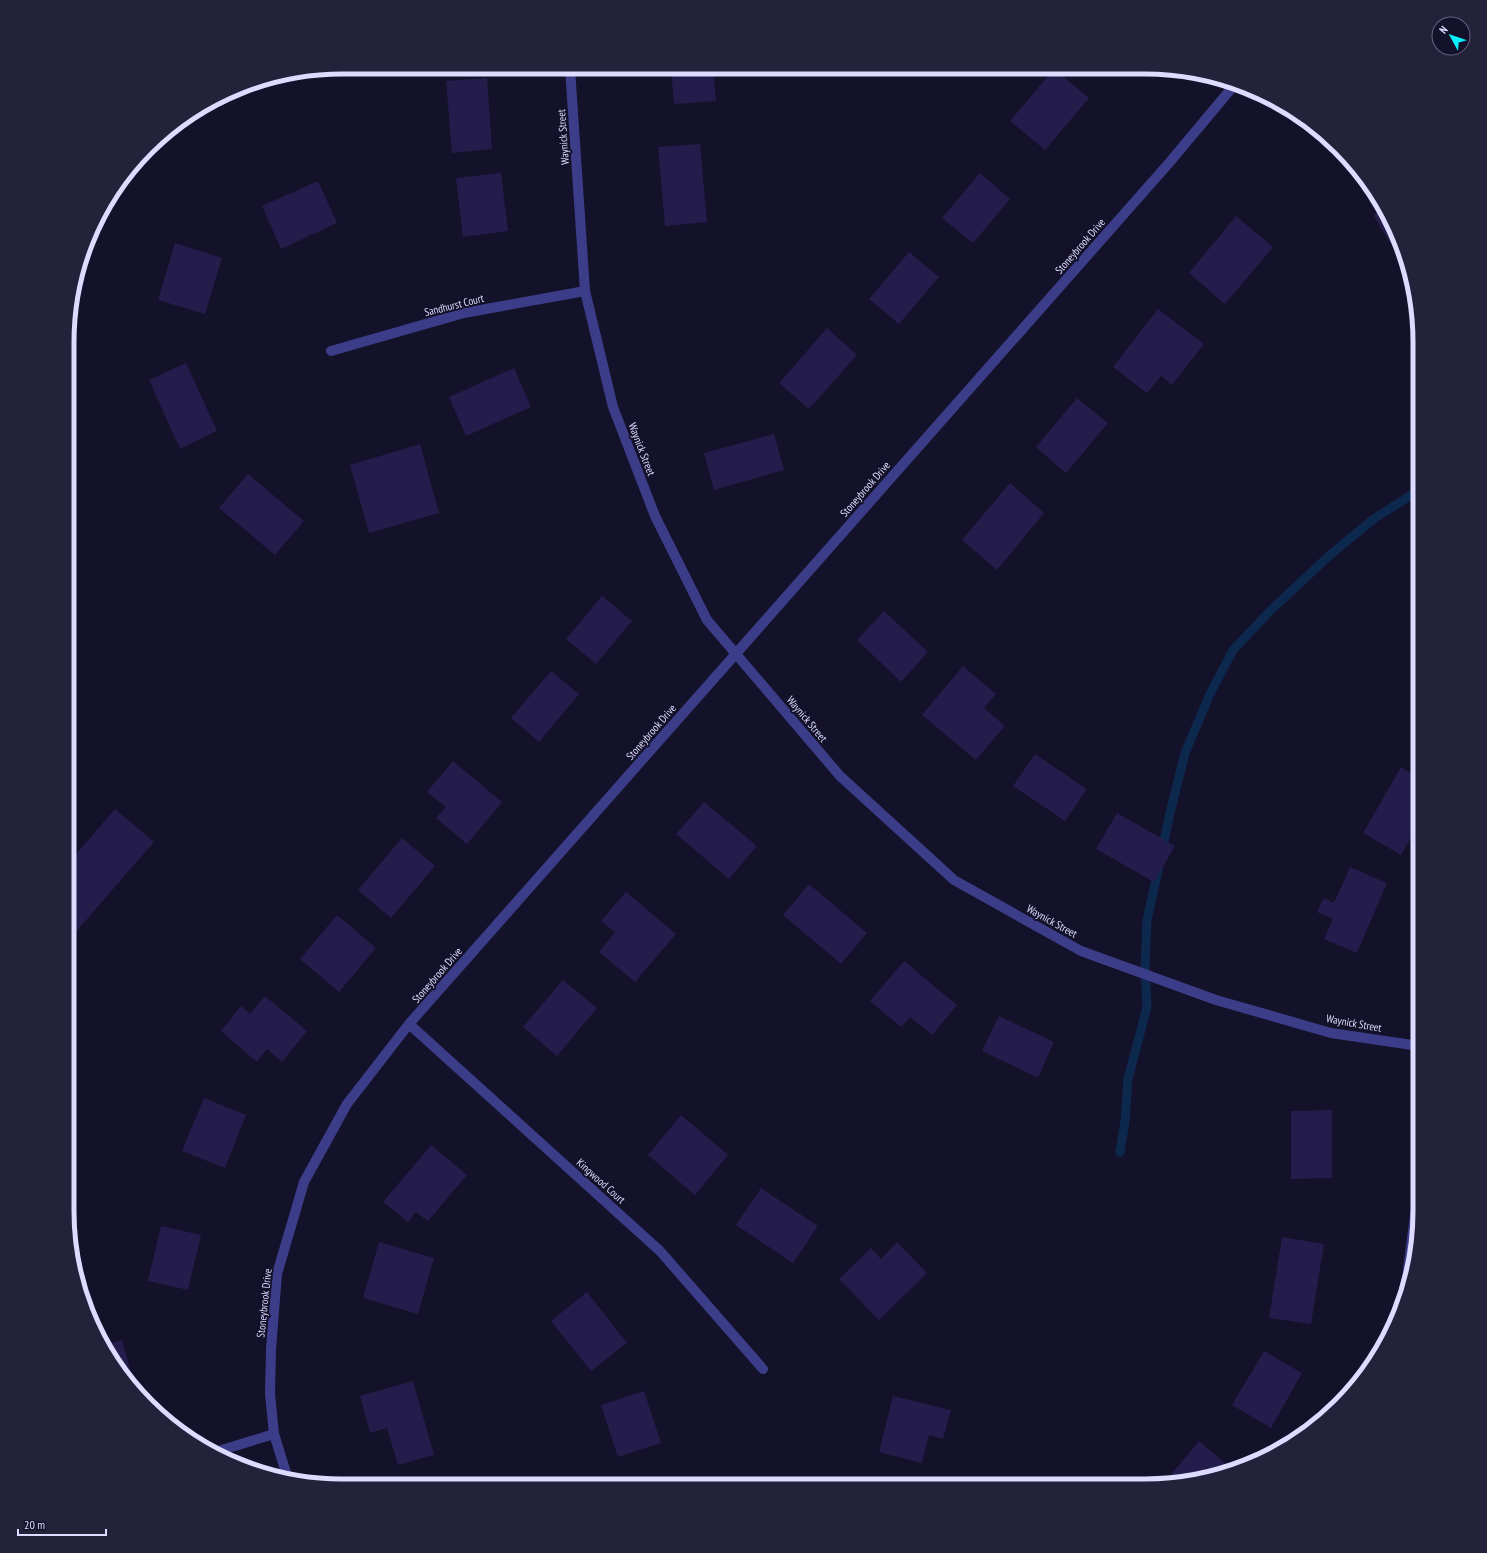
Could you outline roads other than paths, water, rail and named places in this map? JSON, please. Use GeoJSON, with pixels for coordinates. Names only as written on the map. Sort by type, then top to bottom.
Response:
{"type":"FeatureCollection","features":[{"type":"Feature","properties":{"kind":"street","name":"Waynick Street"},"geometry":{"type":"LineString","coordinates":[[570,74],[585,291],[614,407],[655,516],[707,620],[840,776],[948,875],[961,884],[1081,951],[1216,1000],[1331,1033],[1413,1045]]}},
{"type":"Feature","properties":{"kind":"street","name":"Stoneybrook Drive"},"geometry":{"type":"LineString","coordinates":[[286,1473],[274,1434],[270,1394],[271,1349],[277,1274],[304,1182],[347,1104],[409,1024],[1168,163],[1232,88]]}},
{"type":"Feature","properties":{"kind":"street","name":"Sandhurst Court"},"geometry":{"type":"LineString","coordinates":[[331,351],[464,313],[585,291]]}},
{"type":"Feature","properties":{"kind":"street","name":"Kingwood Court"},"geometry":{"type":"LineString","coordinates":[[409,1024],[660,1251],[762,1369]]}},
{"type":"Feature","properties":{"kind":"street"},"geometry":{"type":"LineString","coordinates":[[221,1450],[274,1434]]}},
{"type":"Feature","properties":{"kind":"waterway"},"geometry":{"type":"LineString","coordinates":[[1162,851],[1185,753],[1210,694],[1233,650],[1270,611],[1331,554],[1375,518],[1413,494]]}},
{"type":"Feature","properties":{"kind":"waterway"},"geometry":{"type":"LineString","coordinates":[[1120,1152],[1125,1121],[1128,1079],[1147,1007],[1145,967],[1147,920],[1159,866]]}}]}
